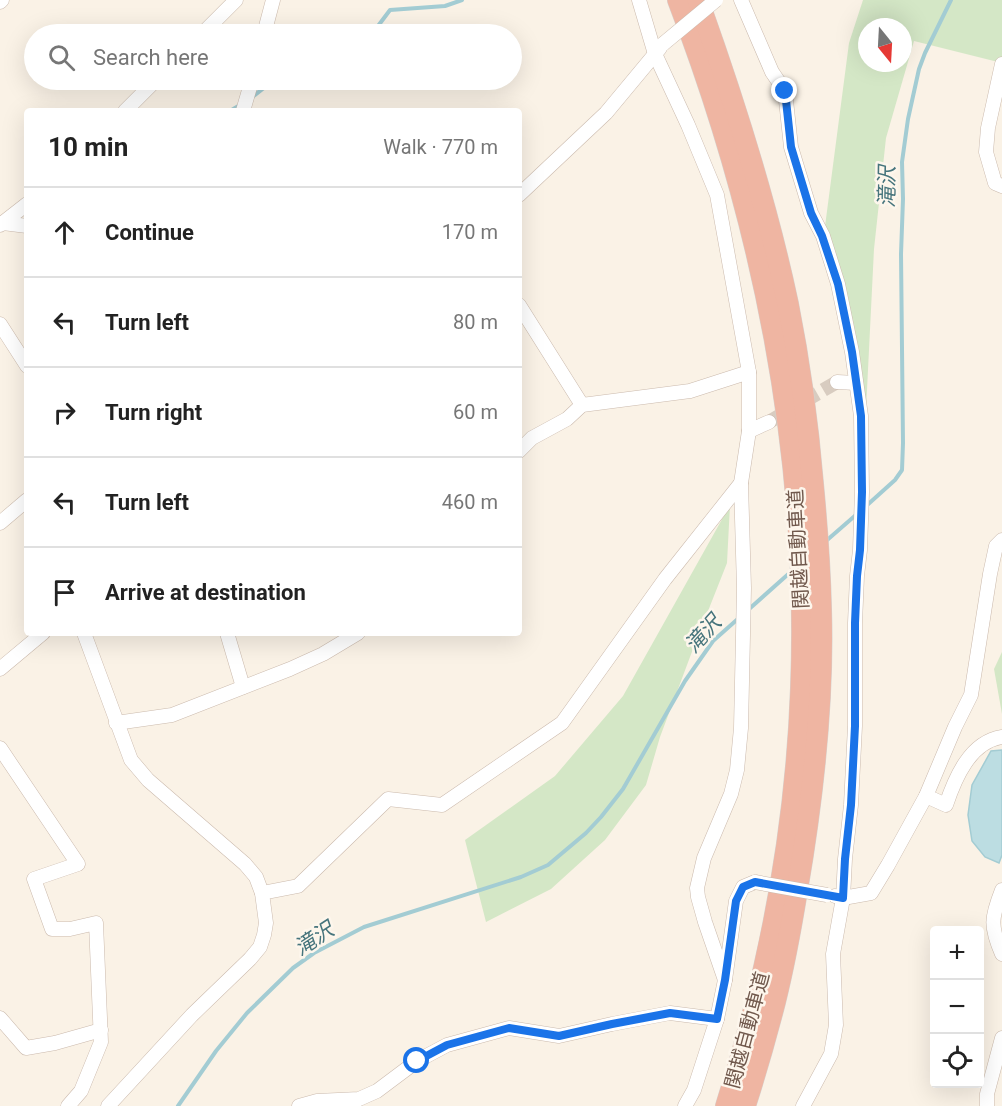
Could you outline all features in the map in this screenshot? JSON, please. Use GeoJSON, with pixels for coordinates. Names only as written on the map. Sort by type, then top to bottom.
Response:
{"type":"FeatureCollection","features":[{"type":"Feature","properties":{"kind":"highway","name":"関越自動車道"},"geometry":{"type":"LineString","coordinates":[[678,0],[709,85],[734,164],[769,309],[783,381],[792,457],[802,612],[801,688],[796,764],[787,842],[757,998],[726,1106]]}},
{"type":"Feature","properties":{"kind":"highway","name":"関越自動車道"},"geometry":{"type":"LineString","coordinates":[[698,0],[751,157],[770,225],[788,305],[802,380],[818,533],[821,599],[820,688],[815,767],[806,844],[776,1000],[745,1106]]}},
{"type":"Feature","properties":{"kind":"street"},"geometry":{"type":"LineString","coordinates":[[212,24],[237,0]]}},
{"type":"Feature","properties":{"kind":"street"},"geometry":{"type":"LineString","coordinates":[[267,24],[273,0]]}},
{"type":"Feature","properties":{"kind":"street"},"geometry":{"type":"LineString","coordinates":[[639,0],[717,195],[749,372],[748,431],[741,483],[744,588],[741,728],[737,770],[731,794],[704,858],[698,888],[698,897],[705,922],[725,980]]}},
{"type":"Feature","properties":{"kind":"street"},"geometry":{"type":"LineString","coordinates":[[522,192],[606,113],[659,49],[716,0]]}},
{"type":"Feature","properties":{"kind":"street"},"geometry":{"type":"LineString","coordinates":[[741,0],[772,72],[785,91],[791,147],[811,213],[822,236],[838,284],[852,352],[861,416],[862,492],[855,623],[855,726],[843,898],[833,954],[836,1025],[831,1054],[803,1106]]}},
{"type":"Feature","properties":{"kind":"street"},"geometry":{"type":"LineString","coordinates":[[1002,64],[988,128],[986,152],[995,183],[1002,186]]}},
{"type":"Feature","properties":{"kind":"street"},"geometry":{"type":"LineString","coordinates":[[128,108],[146,90]]}},
{"type":"Feature","properties":{"kind":"street"},"geometry":{"type":"LineString","coordinates":[[244,108],[249,90]]}},
{"type":"Feature","properties":{"kind":"street"},"geometry":{"type":"LineString","coordinates":[[1,224],[24,206]]}},
{"type":"Feature","properties":{"kind":"street"},"geometry":{"type":"LineString","coordinates":[[1,224],[24,226]]}},
{"type":"Feature","properties":{"kind":"street"},"geometry":{"type":"LineString","coordinates":[[522,309],[582,405]]}},
{"type":"Feature","properties":{"kind":"street"},"geometry":{"type":"LineString","coordinates":[[0,324],[24,361]]}},
{"type":"Feature","properties":{"kind":"street"},"geometry":{"type":"LineString","coordinates":[[522,448],[532,438],[567,419],[582,405],[690,391],[749,372]]}},
{"type":"Feature","properties":{"kind":"street"},"geometry":{"type":"LineString","coordinates":[[837,382],[856,383]]}},
{"type":"Feature","properties":{"kind":"street"},"geometry":{"type":"LineString","coordinates":[[748,431],[769,422]]}},
{"type":"Feature","properties":{"kind":"street"},"geometry":{"type":"LineString","coordinates":[[262,893],[298,886],[388,799],[442,805],[562,723],[665,579],[741,483]]}},
{"type":"Feature","properties":{"kind":"street"},"geometry":{"type":"LineString","coordinates":[[0,523],[24,503]]}},
{"type":"Feature","properties":{"kind":"street"},"geometry":{"type":"LineString","coordinates":[[685,1106],[694,1090],[717,1019],[736,901],[743,887],[755,882],[843,898],[871,892],[888,865],[926,796],[971,695],[990,574],[996,546],[1002,540]]}},
{"type":"Feature","properties":{"kind":"street"},"geometry":{"type":"LineString","coordinates":[[0,669],[39,636]]}},
{"type":"Feature","properties":{"kind":"street"},"geometry":{"type":"LineString","coordinates":[[85,636],[131,760],[148,780],[245,864],[256,877],[262,893],[266,923],[260,947],[250,959],[192,1015],[108,1106]]}},
{"type":"Feature","properties":{"kind":"street"},"geometry":{"type":"LineString","coordinates":[[228,636],[243,687]]}},
{"type":"Feature","properties":{"kind":"street"},"geometry":{"type":"LineString","coordinates":[[116,723],[172,715],[290,669],[323,654],[353,636]]}},
{"type":"Feature","properties":{"kind":"street"},"geometry":{"type":"LineString","coordinates":[[926,796],[946,805],[953,784],[972,753],[993,739],[1002,737]]}},
{"type":"Feature","properties":{"kind":"street"},"geometry":{"type":"LineString","coordinates":[[0,748],[78,864],[34,879],[52,929],[70,929],[96,923],[101,1042],[81,1091],[68,1106]]}},
{"type":"Feature","properties":{"kind":"street"},"geometry":{"type":"LineString","coordinates":[[1002,890],[994,912],[993,934],[1002,954]]}},
{"type":"Feature","properties":{"kind":"street"},"geometry":{"type":"LineString","coordinates":[[299,1106],[317,1101],[359,1099],[377,1091],[417,1061],[447,1045],[509,1028],[559,1036],[670,1013],[717,1019]]}},
{"type":"Feature","properties":{"kind":"street"},"geometry":{"type":"LineString","coordinates":[[0,1018],[26,1048],[100,1030]]}},
{"type":"Feature","properties":{"kind":"street"},"geometry":{"type":"LineString","coordinates":[[987,1106],[987,1094],[1002,1038]]}},
{"type":"Feature","properties":{"kind":"green space"},"geometry":{"type":"Polygon","coordinates":[[[863,0],[1002,0],[1002,63],[914,41],[912,48],[912,18],[858,18],[858,72],[905,72],[886,138],[874,249],[866,410],[824,234],[849,43],[863,0]]]}},
{"type":"Feature","properties":{"kind":"green space"},"geometry":{"type":"Polygon","coordinates":[[[730,505],[727,563],[660,737],[646,785],[605,840],[551,889],[486,922],[465,840],[555,776],[623,696],[730,505]]]}},
{"type":"Feature","properties":{"kind":"green space"},"geometry":{"type":"Polygon","coordinates":[[[1002,652],[1002,714],[994,669],[1002,652]]]}},
{"type":"Feature","properties":{"kind":"water"},"geometry":{"type":"Polygon","coordinates":[[[1002,750],[1002,855],[999,863],[985,857],[972,841],[968,815],[972,785],[991,751],[1002,750]]]}},
{"type":"Feature","properties":{"kind":"waterway"},"geometry":{"type":"LineString","coordinates":[[380,24],[390,10],[445,6],[462,0]]}},
{"type":"Feature","properties":{"kind":"waterway","name":"滝沢"},"geometry":{"type":"LineString","coordinates":[[865,507],[895,480],[902,470],[902,162],[908,119],[919,69],[951,0]]}},
{"type":"Feature","properties":{"kind":"waterway"},"geometry":{"type":"LineString","coordinates":[[251,98],[261,90]]}},
{"type":"Feature","properties":{"kind":"waterway"},"geometry":{"type":"LineString","coordinates":[[235,108],[240,105]]}},
{"type":"Feature","properties":{"kind":"waterway","name":"滝沢"},"geometry":{"type":"LineString","coordinates":[[826,541],[857,514]]}},
{"type":"Feature","properties":{"kind":"waterway","name":"滝沢"},"geometry":{"type":"LineString","coordinates":[[748,610],[794,569]]}},
{"type":"Feature","properties":{"kind":"waterway","name":"滝沢"},"geometry":{"type":"LineString","coordinates":[[178,1106],[216,1051],[247,1013],[293,968],[314,953],[364,927],[521,877],[548,865],[586,833],[623,789],[685,681],[713,641],[740,617]]}},
{"type":"Feature","properties":{"kind":"tunnel"},"geometry":{"type":"LineString","coordinates":[[769,422],[837,382]]}},
{"type":"Feature","properties":{"kind":"route"},"geometry":{"type":"LineString","coordinates":[[417,1061],[447,1045],[509,1028],[559,1036],[670,1013],[717,1019],[736,901],[743,887],[755,882],[843,898],[855,726],[855,623],[862,492],[861,416],[852,352],[838,284],[822,236],[811,213],[791,147],[785,91]]}}]}
